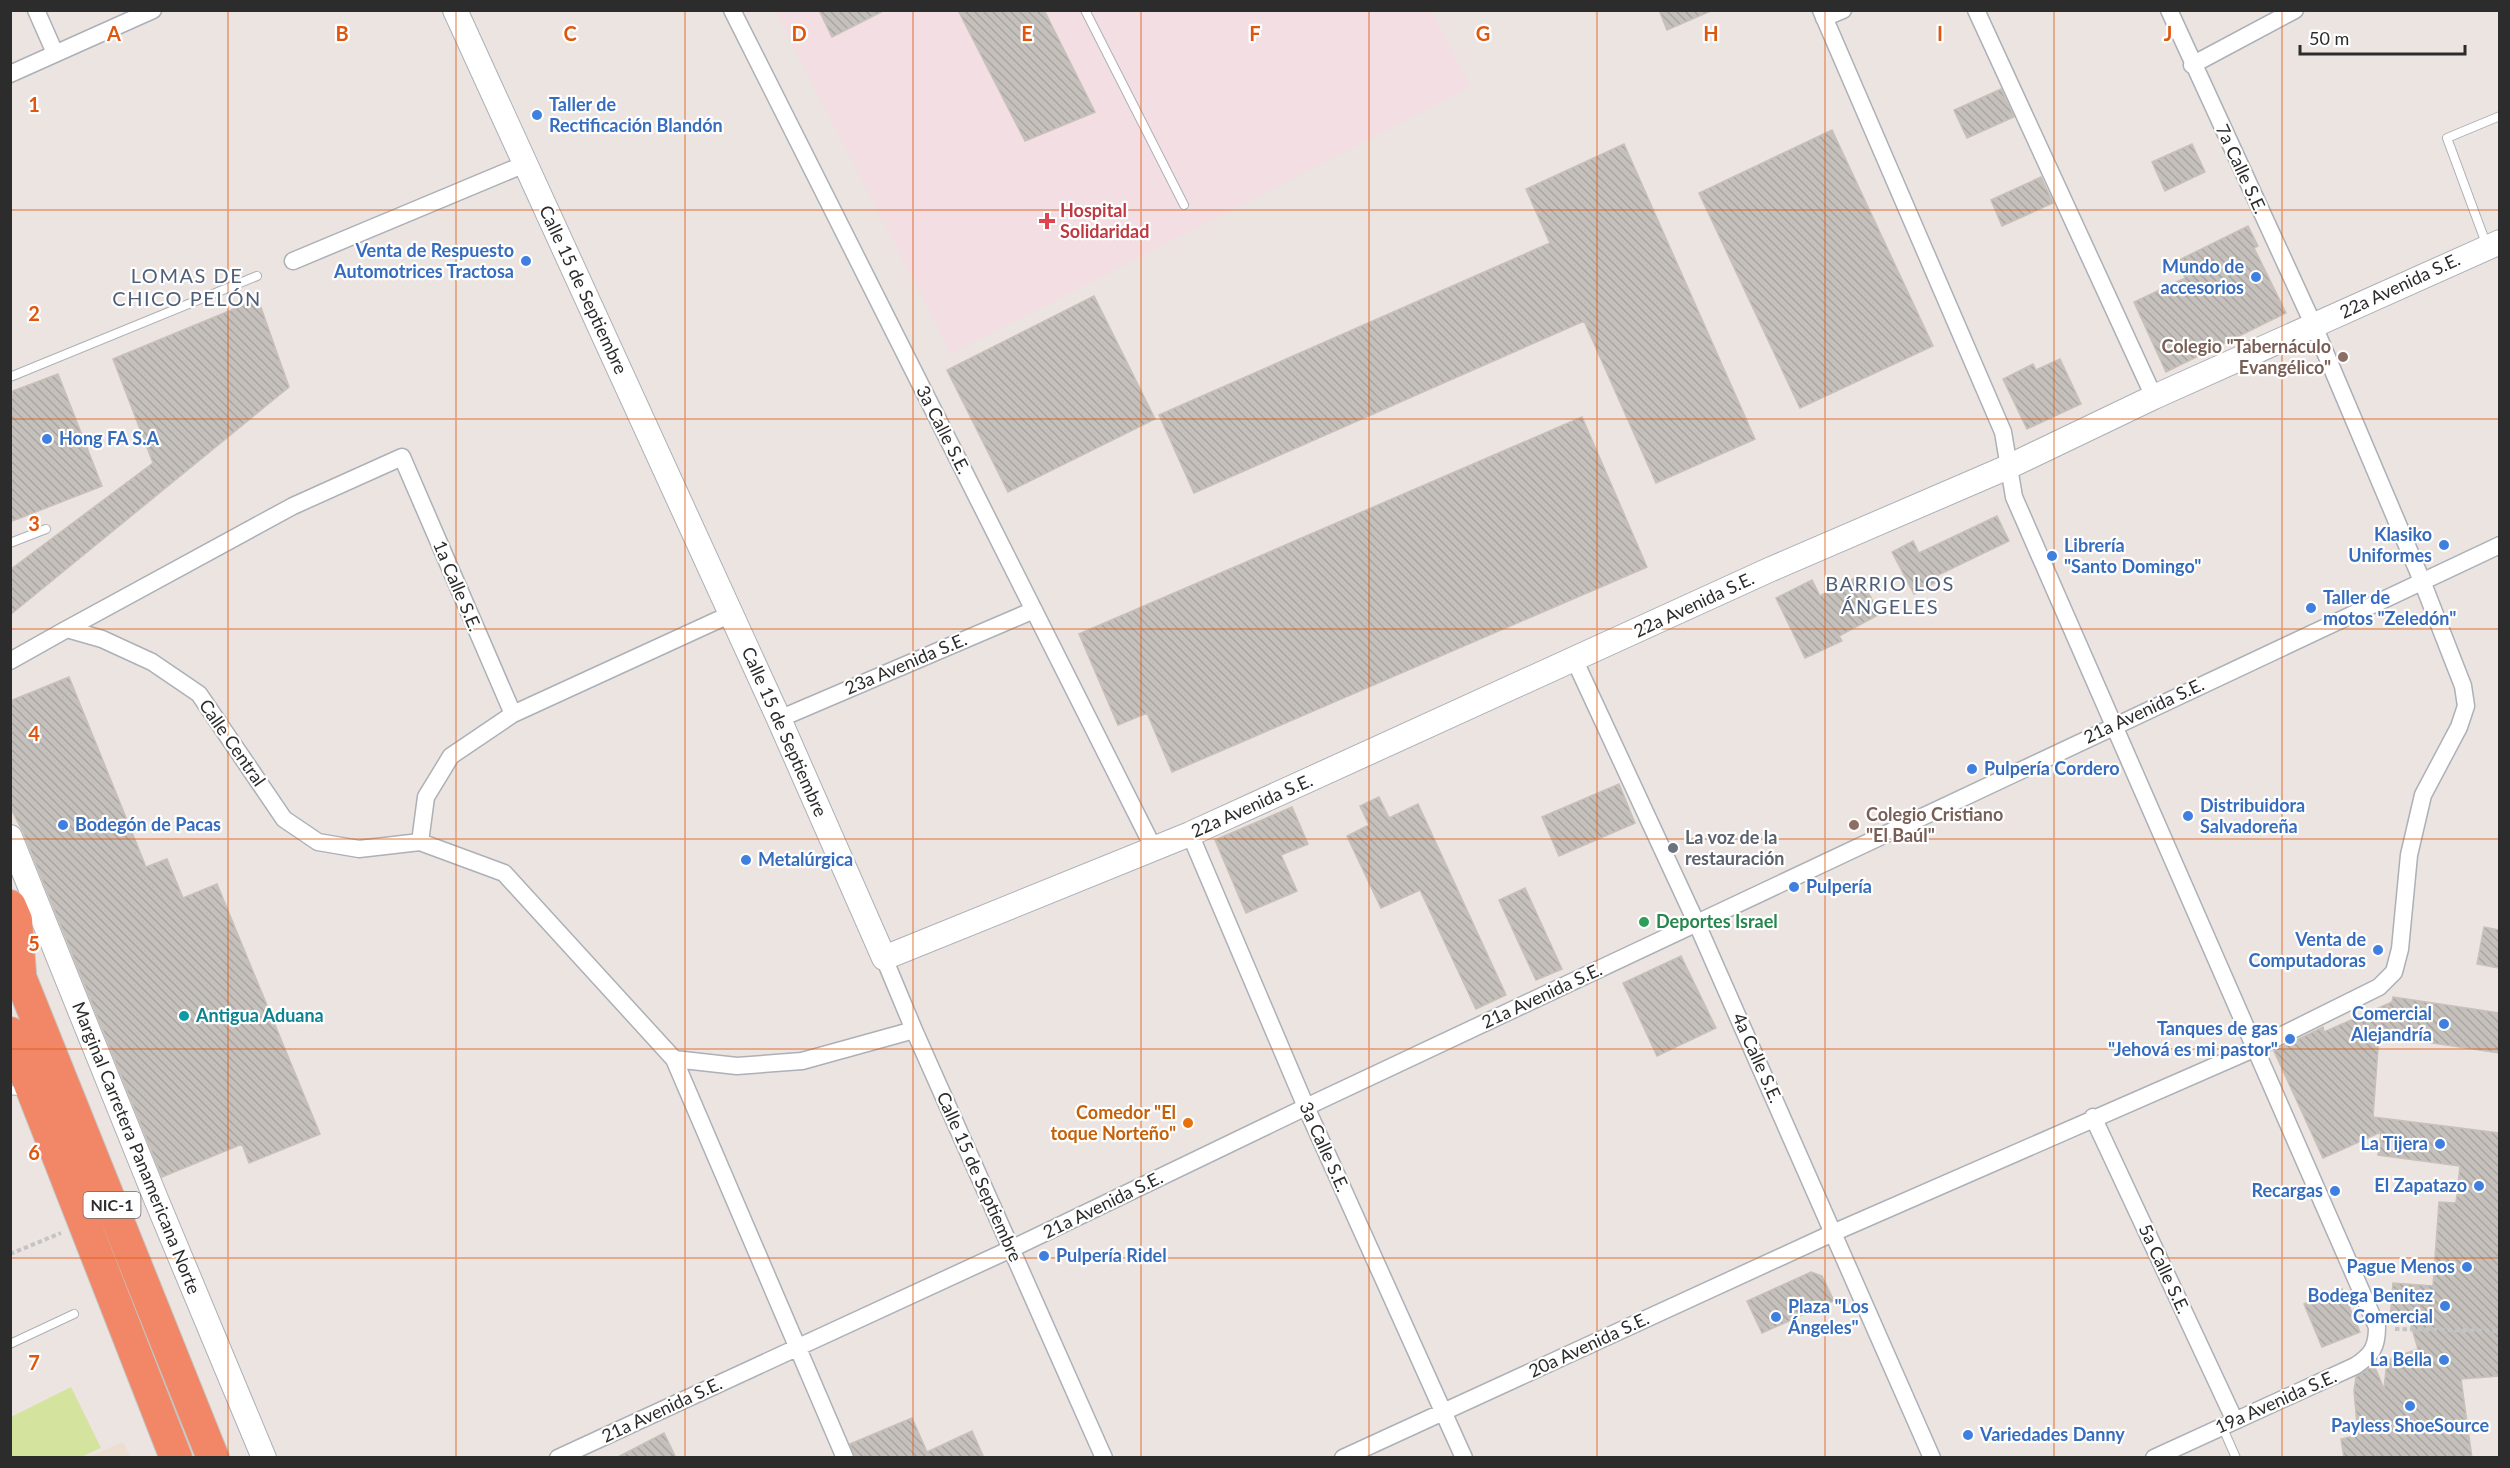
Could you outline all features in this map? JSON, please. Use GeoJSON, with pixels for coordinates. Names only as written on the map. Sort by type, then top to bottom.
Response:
{"type":"FeatureCollection","features":[{"type":"Feature","properties":{"kind":"highway"},"geometry":{"type":"LineString","coordinates":[[10,906],[16,920],[14,970]]}},
{"type":"Feature","properties":{"kind":"highway","name":"NIC-1"},"geometry":{"type":"LineString","coordinates":[[14,970],[213,1458]]}},
{"type":"Feature","properties":{"kind":"highway","name":"NIC-1"},"geometry":{"type":"LineString","coordinates":[[10,1033],[22,1091],[86,1222],[176,1458]]}},
{"type":"Feature","properties":{"kind":"street"},"geometry":{"type":"LineString","coordinates":[[36,10],[55,53]]}},
{"type":"Feature","properties":{"kind":"street"},"geometry":{"type":"LineString","coordinates":[[10,74],[153,10]]}},
{"type":"Feature","properties":{"kind":"street","name":"Calle 15 de Septiembre"},"geometry":{"type":"LineString","coordinates":[[455,10],[779,719],[1104,1458]]}},
{"type":"Feature","properties":{"kind":"street","name":"3a Calle S.E."},"geometry":{"type":"LineString","coordinates":[[732,10],[1154,849]]}},
{"type":"Feature","properties":{"kind":"street"},"geometry":{"type":"LineString","coordinates":[[1843,10],[1823,14],[2002,432],[2014,496],[2377,1327]]}},
{"type":"Feature","properties":{"kind":"street"},"geometry":{"type":"LineString","coordinates":[[1976,10],[2154,397]]}},
{"type":"Feature","properties":{"kind":"street","name":"7a Calle S.E."},"geometry":{"type":"LineString","coordinates":[[2169,10],[2192,65],[2314,326],[2422,581],[2463,686],[2466,706],[2459,727],[2423,795],[2409,855],[2400,950],[2394,972],[2379,987],[2256,1048]]}},
{"type":"Feature","properties":{"kind":"street"},"geometry":{"type":"LineString","coordinates":[[2192,65],[2295,10]]}},
{"type":"Feature","properties":{"kind":"street"},"geometry":{"type":"LineString","coordinates":[[293,261],[525,164]]}},
{"type":"Feature","properties":{"kind":"street","name":"22a Avenida S.E."},"geometry":{"type":"LineString","coordinates":[[885,958],[1190,834],[1575,661],[1770,570],[2008,467],[2154,397],[2493,244]]}},
{"type":"Feature","properties":{"kind":"street","name":"1a Calle S.E."},"geometry":{"type":"LineString","coordinates":[[67,629],[293,506],[402,457],[513,714]]}},
{"type":"Feature","properties":{"kind":"street","name":"21a Avenida S.E."},"geometry":{"type":"LineString","coordinates":[[558,1458],[585,1452],[798,1347],[1011,1249],[2113,725],[2499,545]]}},
{"type":"Feature","properties":{"kind":"street","name":"23a Avenida S.E."},"geometry":{"type":"LineString","coordinates":[[779,719],[1034,610]]}},
{"type":"Feature","properties":{"kind":"street"},"geometry":{"type":"LineString","coordinates":[[731,614],[513,714],[450,756],[426,797],[420,842],[504,873],[674,1059],[846,1458]]}},
{"type":"Feature","properties":{"kind":"street"},"geometry":{"type":"LineString","coordinates":[[10,662],[67,629]]}},
{"type":"Feature","properties":{"kind":"street","name":"Calle Central"},"geometry":{"type":"LineString","coordinates":[[67,629],[102,639],[152,662],[199,694],[284,819],[318,842],[359,849],[420,842]]}},
{"type":"Feature","properties":{"kind":"street","name":"4a Calle S.E."},"geometry":{"type":"LineString","coordinates":[[1575,661],[1697,924],[1932,1458]]}},
{"type":"Feature","properties":{"kind":"street","name":"3a Calle S.E."},"geometry":{"type":"LineString","coordinates":[[1190,834],[1306,1107],[1464,1458]]}},
{"type":"Feature","properties":{"kind":"street","name":"Marginal Carretera Panamericana Norte"},"geometry":{"type":"LineString","coordinates":[[10,837],[151,1188],[264,1458]]}},
{"type":"Feature","properties":{"kind":"street"},"geometry":{"type":"LineString","coordinates":[[674,1059],[737,1066],[802,1061],[914,1030]]}},
{"type":"Feature","properties":{"kind":"street","name":"20a Avenida S.E."},"geometry":{"type":"LineString","coordinates":[[1343,1458],[1834,1232],[2093,1117],[2256,1048]]}},
{"type":"Feature","properties":{"kind":"street","name":"5a Calle S.E."},"geometry":{"type":"LineString","coordinates":[[2093,1117],[2228,1423]]}},
{"type":"Feature","properties":{"kind":"street","name":"19a Avenida S.E."},"geometry":{"type":"LineString","coordinates":[[2154,1458],[2355,1366],[2369,1357],[2377,1344],[2377,1327]]}},
{"type":"Feature","properties":{"kind":"lane"},"geometry":{"type":"LineString","coordinates":[[1085,10],[1184,205]]}},
{"type":"Feature","properties":{"kind":"lane"},"geometry":{"type":"LineString","coordinates":[[2493,244],[2447,138],[2499,116]]}},
{"type":"Feature","properties":{"kind":"lane"},"geometry":{"type":"LineString","coordinates":[[10,377],[256,276]]}},
{"type":"Feature","properties":{"kind":"lane"},"geometry":{"type":"LineString","coordinates":[[10,543],[46,529]]}},
{"type":"Feature","properties":{"kind":"lane"},"geometry":{"type":"LineString","coordinates":[[10,1344],[74,1314]]}},
{"type":"Feature","properties":{"kind":"lane"},"geometry":{"type":"LineString","coordinates":[[2228,1423],[2236,1458]]}},
{"type":"Feature","properties":{"kind":"path"},"geometry":{"type":"LineString","coordinates":[[10,1254],[86,1222]]}},
{"type":"Feature","properties":{"kind":"path"},"geometry":{"type":"LineString","coordinates":[[2377,1327],[2499,1331]]}},
{"type":"Feature","properties":{"kind":"shaded area","name":"Hospital Solidaridad"},"geometry":{"type":"Polygon","coordinates":[[[775,11],[1432,11],[1471,87],[951,354],[775,11]]]}},
{"type":"Feature","properties":{"kind":"shaded area"},"geometry":{"type":"Polygon","coordinates":[[[123,1442],[130,1457],[88,1457],[123,1442]]]}},
{"type":"Feature","properties":{"kind":"green space"},"geometry":{"type":"Polygon","coordinates":[[[71,1387],[101,1448],[81,1457],[11,1457],[11,1417],[71,1387]]]}},
{"type":"Feature","properties":{"kind":"building"},"geometry":{"type":"Polygon","coordinates":[[[819,10],[885,10],[832,37],[819,10]]]}},
{"type":"Feature","properties":{"kind":"building"},"geometry":{"type":"Polygon","coordinates":[[[958,10],[1044,10],[1095,112],[1025,141],[958,10]]]}},
{"type":"Feature","properties":{"kind":"building"},"geometry":{"type":"Polygon","coordinates":[[[1659,10],[1713,10],[1667,30],[1659,10]]]}},
{"type":"Feature","properties":{"kind":"building"},"geometry":{"type":"Polygon","coordinates":[[[2001,89],[2014,117],[1967,138],[1954,110],[2001,89]]]}},
{"type":"Feature","properties":{"kind":"building"},"geometry":{"type":"Polygon","coordinates":[[[1832,130],[1933,346],[1800,408],[1699,193],[1832,130]]]}},
{"type":"Feature","properties":{"kind":"building"},"geometry":{"type":"Polygon","coordinates":[[[1624,144],[1755,439],[1656,483],[1584,321],[1194,493],[1159,415],[1550,243],[1526,189],[1624,144]]]}},
{"type":"Feature","properties":{"kind":"building"},"geometry":{"type":"Polygon","coordinates":[[[2192,144],[2205,172],[2165,191],[2152,162],[2192,144]]]}},
{"type":"Feature","properties":{"kind":"building"},"geometry":{"type":"Polygon","coordinates":[[[2041,177],[2053,203],[2002,226],[1991,200],[2041,177]]]}},
{"type":"Feature","properties":{"kind":"building"},"geometry":{"type":"Polygon","coordinates":[[[2248,226],[2258,246],[2254,248],[2286,313],[2166,372],[2134,302],[2185,278],[2177,261],[2248,226]]]}},
{"type":"Feature","properties":{"kind":"building"},"geometry":{"type":"Polygon","coordinates":[[[1094,296],[1155,419],[1008,492],[947,370],[1094,296]]]}},
{"type":"Feature","properties":{"kind":"building"},"geometry":{"type":"Polygon","coordinates":[[[258,299],[289,387],[10,615],[10,570],[153,463],[113,359],[258,299]]]}},
{"type":"Feature","properties":{"kind":"building"},"geometry":{"type":"Polygon","coordinates":[[[2060,359],[2081,404],[2027,429],[2003,379],[2033,364],[2036,370],[2060,359]]]}},
{"type":"Feature","properties":{"kind":"building","name":"Hong FA S.A"},"geometry":{"type":"Polygon","coordinates":[[[58,374],[102,486],[10,522],[10,392],[58,374]]]}},
{"type":"Feature","properties":{"kind":"building"},"geometry":{"type":"Polygon","coordinates":[[[1582,417],[1647,567],[1172,772],[1147,713],[1118,725],[1079,634],[1582,417]]]}},
{"type":"Feature","properties":{"kind":"building"},"geometry":{"type":"Polygon","coordinates":[[[1997,516],[2009,541],[1932,578],[1935,583],[1914,594],[1892,552],[1913,541],[1919,553],[1997,516]]]}},
{"type":"Feature","properties":{"kind":"building"},"geometry":{"type":"Polygon","coordinates":[[[1859,576],[1880,614],[1839,636],[1842,641],[1805,658],[1776,598],[1812,580],[1820,596],[1859,576]]]}},
{"type":"Feature","properties":{"kind":"building","name":"Antigua Aduana"},"geometry":{"type":"Polygon","coordinates":[[[69,677],[146,867],[167,859],[183,898],[217,884],[320,1134],[249,1163],[242,1144],[162,1177],[23,832],[10,807],[10,701],[69,677]]]}},
{"type":"Feature","properties":{"kind":"building"},"geometry":{"type":"Polygon","coordinates":[[[1619,784],[1635,823],[1559,856],[1542,817],[1619,784]]]}},
{"type":"Feature","properties":{"kind":"building"},"geometry":{"type":"Polygon","coordinates":[[[1379,797],[1389,818],[1418,804],[1506,995],[1476,1009],[1420,890],[1381,908],[1347,836],[1369,825],[1360,806],[1379,797]]]}},
{"type":"Feature","properties":{"kind":"building"},"geometry":{"type":"Polygon","coordinates":[[[1292,807],[1308,844],[1281,855],[1297,891],[1246,913],[1215,840],[1292,807]]]}},
{"type":"Feature","properties":{"kind":"building"},"geometry":{"type":"Polygon","coordinates":[[[1525,888],[1562,969],[1536,980],[1499,900],[1525,888]]]}},
{"type":"Feature","properties":{"kind":"building"},"geometry":{"type":"Polygon","coordinates":[[[2484,927],[2499,930],[2499,968],[2477,964],[2484,927]]]}},
{"type":"Feature","properties":{"kind":"building"},"geometry":{"type":"Polygon","coordinates":[[[1681,956],[1716,1028],[1657,1056],[1623,983],[1681,956]]]}},
{"type":"Feature","properties":{"kind":"building"},"geometry":{"type":"Polygon","coordinates":[[[2393,997],[2499,1013],[2499,1053],[2379,1035],[2373,1117],[2499,1133],[2499,1376],[2461,1379],[2472,1458],[2344,1458],[2341,1439],[2358,1435],[2354,1391],[2356,1377],[2374,1365],[2384,1389],[2387,1360],[2418,1349],[2410,1322],[2390,1320],[2393,1283],[2433,1286],[2439,1202],[2456,1203],[2460,1166],[2378,1155],[2381,1132],[2323,1158],[2274,1051],[2323,1027],[2324,1032],[2392,1002],[2393,997]]]}},
{"type":"Feature","properties":{"kind":"building","name":"Plaza \"Los Ángeles\""},"geometry":{"type":"Polygon","coordinates":[[[1811,1272],[1822,1276],[1834,1301],[1762,1333],[1747,1301],[1811,1272]]]}},
{"type":"Feature","properties":{"kind":"building"},"geometry":{"type":"Polygon","coordinates":[[[2342,1289],[2360,1332],[2322,1347],[2304,1304],[2342,1289]]]}},
{"type":"Feature","properties":{"kind":"building"},"geometry":{"type":"Polygon","coordinates":[[[912,1418],[927,1452],[972,1431],[984,1458],[855,1458],[850,1444],[912,1418]]]}},
{"type":"Feature","properties":{"kind":"building"},"geometry":{"type":"Polygon","coordinates":[[[664,1433],[676,1458],[616,1458],[664,1433]]]}},
{"type":"Feature","properties":{"kind":"place","name":"Taller de Rectificación Blandón"},"geometry":{"type":"Point","coordinates":[537,115]}},
{"type":"Feature","properties":{"kind":"place","name":"Hospital Solidaridad"},"geometry":{"type":"Point","coordinates":[1047,221]}},
{"type":"Feature","properties":{"kind":"place","name":"Venta de Respuesto Automotrices Tractosa"},"geometry":{"type":"Point","coordinates":[526,261]}},
{"type":"Feature","properties":{"kind":"place","name":"Mundo de accesorios"},"geometry":{"type":"Point","coordinates":[2256,277]}},
{"type":"Feature","properties":{"kind":"place","name":"Colegio \"Tabernáculo Evangélico\""},"geometry":{"type":"Point","coordinates":[2343,357]}},
{"type":"Feature","properties":{"kind":"place","name":"Hong FA S.A"},"geometry":{"type":"Point","coordinates":[47,439]}},
{"type":"Feature","properties":{"kind":"place","name":"Klasiko Uniformes"},"geometry":{"type":"Point","coordinates":[2444,545]}},
{"type":"Feature","properties":{"kind":"place","name":"Librería \"Santo Domingo\""},"geometry":{"type":"Point","coordinates":[2052,556]}},
{"type":"Feature","properties":{"kind":"place","name":"Taller de motos \"Zeledón\""},"geometry":{"type":"Point","coordinates":[2311,608]}},
{"type":"Feature","properties":{"kind":"place","name":"Pulpería Cordero"},"geometry":{"type":"Point","coordinates":[1972,769]}},
{"type":"Feature","properties":{"kind":"place","name":"Distribuidora Salvadoreña"},"geometry":{"type":"Point","coordinates":[2188,816]}},
{"type":"Feature","properties":{"kind":"place","name":"Bodegón de Pacas"},"geometry":{"type":"Point","coordinates":[63,825]}},
{"type":"Feature","properties":{"kind":"place","name":"Colegio Cristiano \"El Baúl\""},"geometry":{"type":"Point","coordinates":[1854,825]}},
{"type":"Feature","properties":{"kind":"place","name":"La voz de la restauración"},"geometry":{"type":"Point","coordinates":[1673,848]}},
{"type":"Feature","properties":{"kind":"place","name":"Metalúrgica"},"geometry":{"type":"Point","coordinates":[746,860]}},
{"type":"Feature","properties":{"kind":"place","name":"Pulpería"},"geometry":{"type":"Point","coordinates":[1794,887]}},
{"type":"Feature","properties":{"kind":"place","name":"Deportes Israel"},"geometry":{"type":"Point","coordinates":[1644,922]}},
{"type":"Feature","properties":{"kind":"place","name":"Venta de Computadoras"},"geometry":{"type":"Point","coordinates":[2378,950]}},
{"type":"Feature","properties":{"kind":"place","name":"Antigua Aduana"},"geometry":{"type":"Point","coordinates":[184,1016]}},
{"type":"Feature","properties":{"kind":"place","name":"Comercial Alejandría"},"geometry":{"type":"Point","coordinates":[2444,1024]}},
{"type":"Feature","properties":{"kind":"place","name":"Tanques de gas \"Jehová es mi pastor\""},"geometry":{"type":"Point","coordinates":[2290,1039]}},
{"type":"Feature","properties":{"kind":"place","name":"Comedor \"El toque Norteño\""},"geometry":{"type":"Point","coordinates":[1188,1123]}},
{"type":"Feature","properties":{"kind":"place","name":"La Tijera"},"geometry":{"type":"Point","coordinates":[2440,1144]}},
{"type":"Feature","properties":{"kind":"place","name":"El Zapatazo"},"geometry":{"type":"Point","coordinates":[2479,1186]}},
{"type":"Feature","properties":{"kind":"place","name":"Recargas"},"geometry":{"type":"Point","coordinates":[2335,1191]}},
{"type":"Feature","properties":{"kind":"place","name":"Pulpería Ridel"},"geometry":{"type":"Point","coordinates":[1044,1256]}},
{"type":"Feature","properties":{"kind":"place","name":"Pague Menos"},"geometry":{"type":"Point","coordinates":[2467,1267]}},
{"type":"Feature","properties":{"kind":"place","name":"Bodega Benitez Comercial"},"geometry":{"type":"Point","coordinates":[2445,1306]}},
{"type":"Feature","properties":{"kind":"place","name":"Plaza \"Los Ángeles\""},"geometry":{"type":"Point","coordinates":[1776,1317]}},
{"type":"Feature","properties":{"kind":"place","name":"La Bella"},"geometry":{"type":"Point","coordinates":[2444,1360]}},
{"type":"Feature","properties":{"kind":"place","name":"Payless ShoeSource"},"geometry":{"type":"Point","coordinates":[2410,1406]}},
{"type":"Feature","properties":{"kind":"place","name":"Variedades Danny"},"geometry":{"type":"Point","coordinates":[1968,1435]}},
{"type":"Feature","properties":{"kind":"district","name":"LOMAS DE CHICO PELÓN"},"geometry":{"type":"Point","coordinates":[187,288]}},
{"type":"Feature","properties":{"kind":"district","name":"BARRIO LOS ÁNGELES"},"geometry":{"type":"Point","coordinates":[1890,596]}}]}
